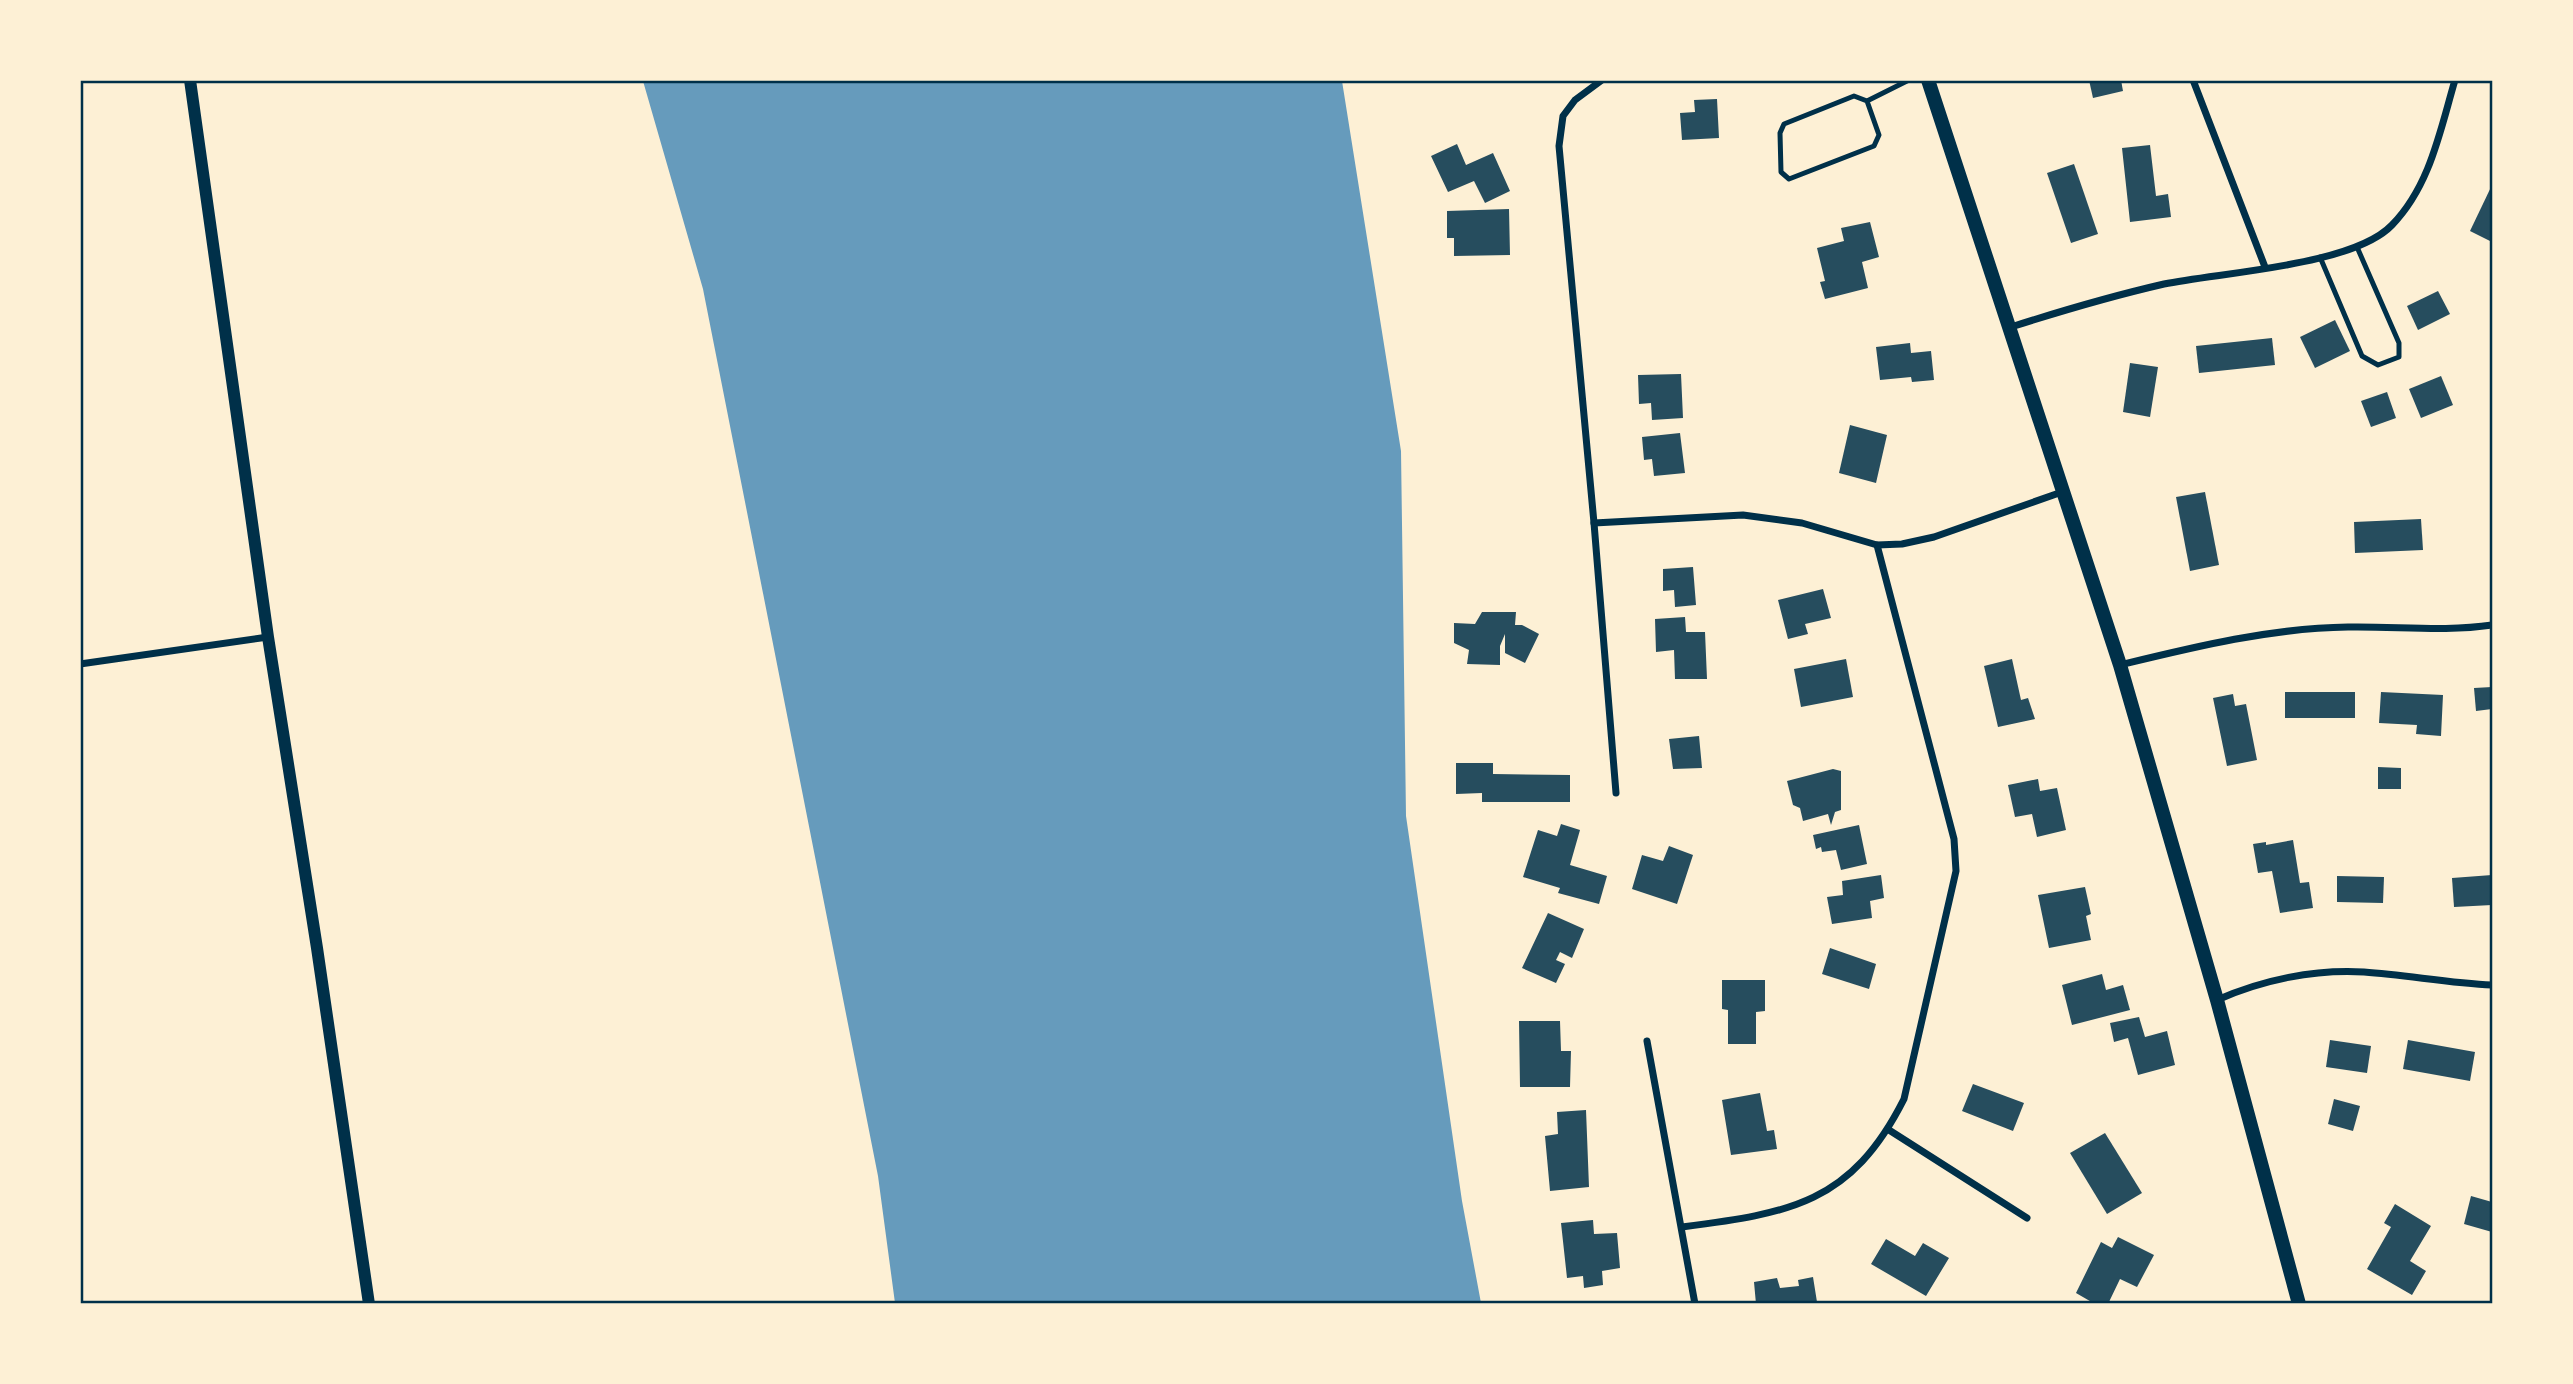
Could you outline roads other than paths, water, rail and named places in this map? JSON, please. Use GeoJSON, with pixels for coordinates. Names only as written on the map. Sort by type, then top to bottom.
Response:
{"type":"FeatureCollection","features":[{"type":"Feature","properties":{"kind":"main road"},"geometry":{"type":"LineString","coordinates":[[1928,80],[2120,665],[2217,1000],[2299,1304]]}},
{"type":"Feature","properties":{"kind":"street"},"geometry":{"type":"LineString","coordinates":[[190,80],[268,637],[369,1304]]}},
{"type":"Feature","properties":{"kind":"street"},"geometry":{"type":"LineString","coordinates":[[1602,80],[1575,100],[1563,116],[1559,146],[1616,793]]}},
{"type":"Feature","properties":{"kind":"street"},"geometry":{"type":"LineString","coordinates":[[2193,80],[2265,267]]}},
{"type":"Feature","properties":{"kind":"street"},"geometry":{"type":"LineString","coordinates":[[2011,327],[2164,284],[2320,257],[2357,247],[2392,226],[2413,200],[2426,175],[2455,80]]}},
{"type":"Feature","properties":{"kind":"street"},"geometry":{"type":"LineString","coordinates":[[1594,523],[1743,515],[1802,523],[1877,545],[1902,544],[1934,537],[2062,492]]}},
{"type":"Feature","properties":{"kind":"street"},"geometry":{"type":"LineString","coordinates":[[1682,1227],[1752,1218],[1826,1192],[1857,1168],[1889,1129],[1904,1099],[1956,871],[1954,839],[1877,545]]}},
{"type":"Feature","properties":{"kind":"street"},"geometry":{"type":"LineString","coordinates":[[2120,665],[2232,639],[2294,631],[2346,627],[2453,628],[2493,625]]}},
{"type":"Feature","properties":{"kind":"street"},"geometry":{"type":"LineString","coordinates":[[80,664],[268,637]]}},
{"type":"Feature","properties":{"kind":"street"},"geometry":{"type":"LineString","coordinates":[[2217,1000],[2241,989],[2282,978],[2325,972],[2361,972],[2493,985]]}},
{"type":"Feature","properties":{"kind":"street"},"geometry":{"type":"LineString","coordinates":[[1647,1041],[1695,1304]]}},
{"type":"Feature","properties":{"kind":"street"},"geometry":{"type":"LineString","coordinates":[[1889,1129],[2027,1218]]}},
{"type":"Feature","properties":{"kind":"lane"},"geometry":{"type":"LineString","coordinates":[[1867,101],[1879,135],[1874,146],[1790,178],[1781,172],[1780,133],[1784,124],[1854,96],[1867,101],[1909,80]]}},
{"type":"Feature","properties":{"kind":"lane"},"geometry":{"type":"LineString","coordinates":[[2320,257],[2362,356],[2378,365],[2399,357],[2399,343],[2357,247]]}},
{"type":"Feature","properties":{"kind":"water"},"geometry":{"type":"Polygon","coordinates":[[[643,81],[1342,81],[1401,451],[1406,816],[1462,1201],[1481,1303],[895,1303],[878,1176],[703,289],[643,81]]]}}]}
